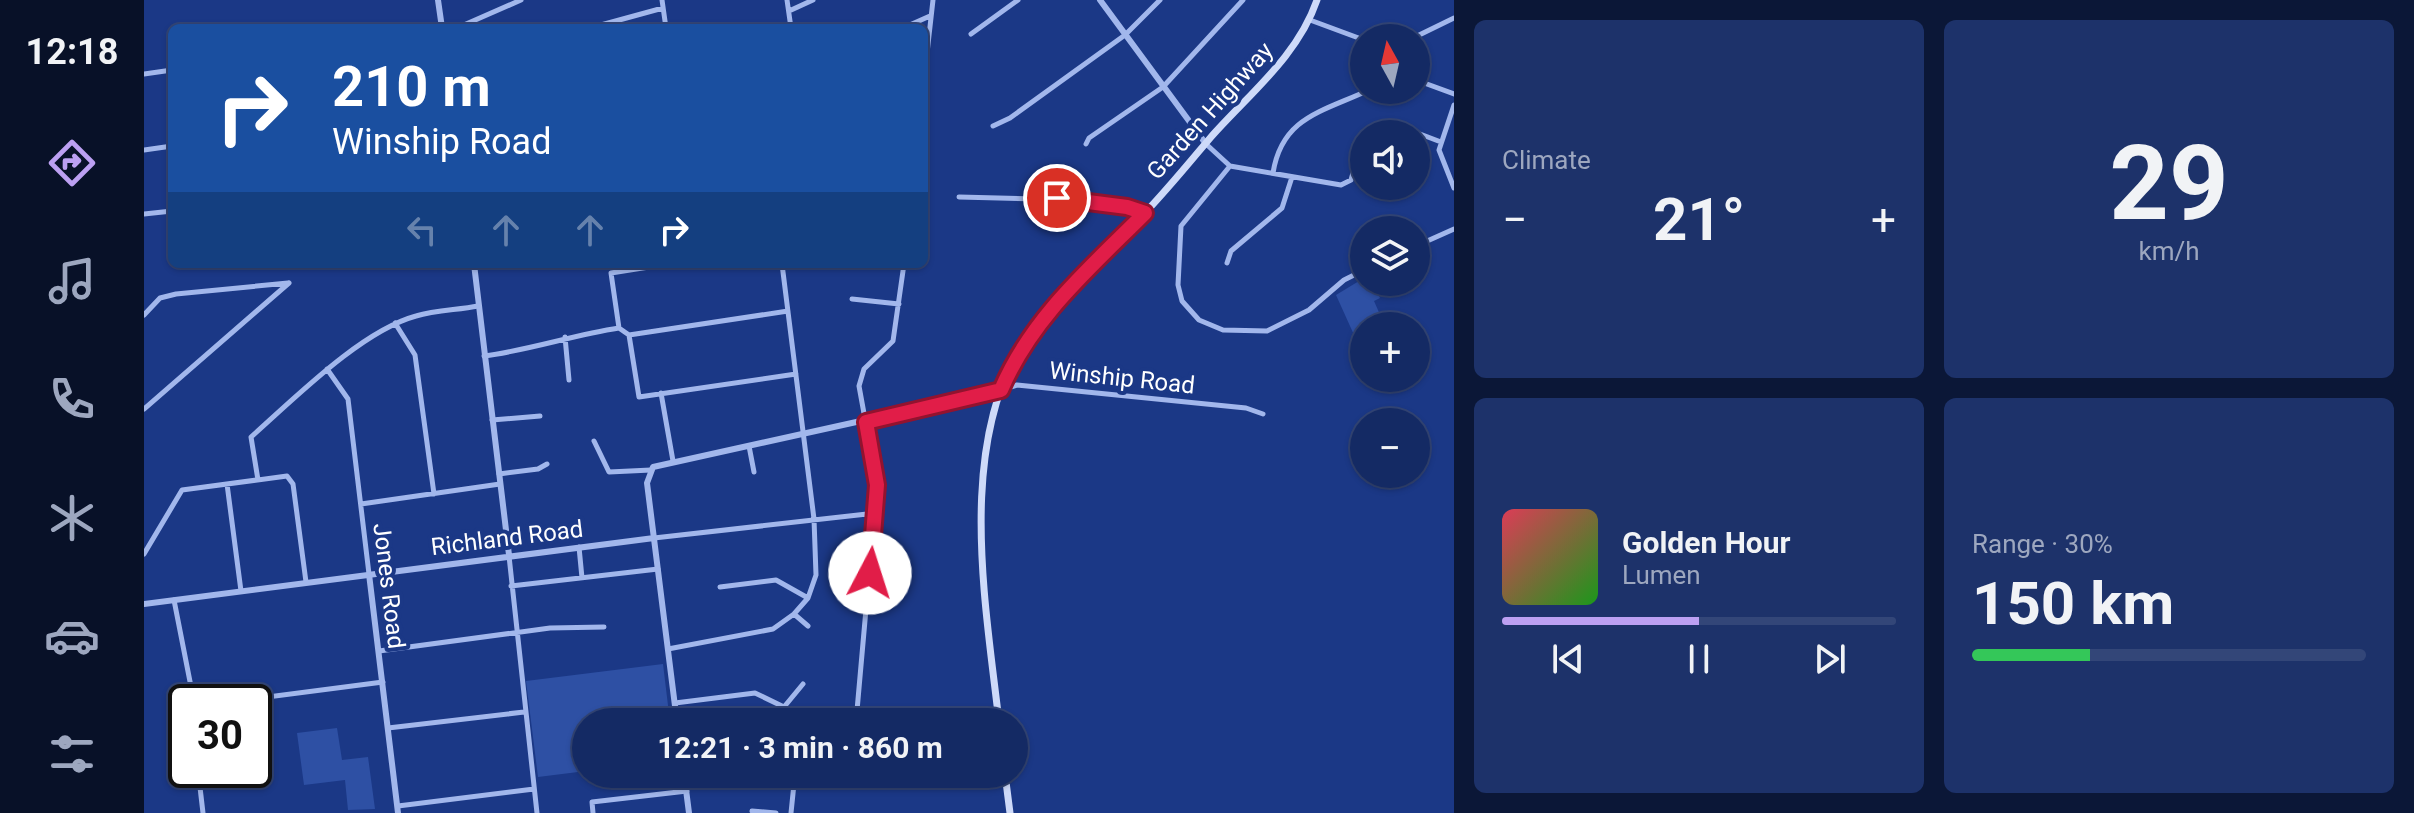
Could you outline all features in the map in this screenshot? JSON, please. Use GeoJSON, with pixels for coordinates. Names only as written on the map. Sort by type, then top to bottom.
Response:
{"type":"FeatureCollection","features":[{"type":"Feature","properties":{"kind":"main road","name":"Garden Highway"},"geometry":{"type":"LineString","coordinates":[[998,708],[981,504],[987,447],[1001,390],[1018,352],[1037,323],[1145,213],[1289,52],[1310,20],[1317,0]]}},
{"type":"Feature","properties":{"kind":"main road"},"geometry":{"type":"LineString","coordinates":[[1007,788],[1010,813]]}},
{"type":"Feature","properties":{"kind":"street"},"geometry":{"type":"LineString","coordinates":[[438,0],[441,24]]}},
{"type":"Feature","properties":{"kind":"street"},"geometry":{"type":"LineString","coordinates":[[466,24],[521,0]]}},
{"type":"Feature","properties":{"kind":"street"},"geometry":{"type":"LineString","coordinates":[[662,0],[665,24]]}},
{"type":"Feature","properties":{"kind":"street"},"geometry":{"type":"LineString","coordinates":[[787,0],[791,24]]}},
{"type":"Feature","properties":{"kind":"street"},"geometry":{"type":"LineString","coordinates":[[789,11],[813,0]]}},
{"type":"Feature","properties":{"kind":"street"},"geometry":{"type":"LineString","coordinates":[[928,43],[933,0]]}},
{"type":"Feature","properties":{"kind":"street"},"geometry":{"type":"LineString","coordinates":[[971,34],[1018,0]]}},
{"type":"Feature","properties":{"kind":"street"},"geometry":{"type":"LineString","coordinates":[[1100,0],[1206,144],[1230,166],[1348,183],[1350,177]]}},
{"type":"Feature","properties":{"kind":"street"},"geometry":{"type":"LineString","coordinates":[[993,126],[1010,118],[1125,35],[1160,0]]}},
{"type":"Feature","properties":{"kind":"street"},"geometry":{"type":"LineString","coordinates":[[1086,144],[1089,138],[1163,87],[1243,0]]}},
{"type":"Feature","properties":{"kind":"street"},"geometry":{"type":"LineString","coordinates":[[605,24],[663,8]]}},
{"type":"Feature","properties":{"kind":"street"},"geometry":{"type":"LineString","coordinates":[[912,24],[931,15]]}},
{"type":"Feature","properties":{"kind":"street"},"geometry":{"type":"LineString","coordinates":[[1430,30],[1454,18]]}},
{"type":"Feature","properties":{"kind":"street"},"geometry":{"type":"LineString","coordinates":[[1310,20],[1350,35]]}},
{"type":"Feature","properties":{"kind":"street"},"geometry":{"type":"LineString","coordinates":[[144,74],[168,71]]}},
{"type":"Feature","properties":{"kind":"street"},"geometry":{"type":"LineString","coordinates":[[1430,85],[1454,94]]}},
{"type":"Feature","properties":{"kind":"street"},"geometry":{"type":"LineString","coordinates":[[1273,173],[1277,152],[1289,131],[1350,100]]}},
{"type":"Feature","properties":{"kind":"street"},"geometry":{"type":"LineString","coordinates":[[1454,105],[1441,142],[1442,162],[1454,188]]}},
{"type":"Feature","properties":{"kind":"street"},"geometry":{"type":"LineString","coordinates":[[1430,138],[1441,142]]}},
{"type":"Feature","properties":{"kind":"street"},"geometry":{"type":"LineString","coordinates":[[144,150],[168,147]]}},
{"type":"Feature","properties":{"kind":"street"},"geometry":{"type":"LineString","coordinates":[[1230,166],[1182,221],[1179,292],[1193,315],[1215,329],[1267,331],[1309,310],[1350,277]]}},
{"type":"Feature","properties":{"kind":"street"},"geometry":{"type":"LineString","coordinates":[[1227,263],[1231,251],[1282,208],[1292,177]]}},
{"type":"Feature","properties":{"kind":"street"},"geometry":{"type":"LineString","coordinates":[[959,197],[1081,200],[1145,213]]}},
{"type":"Feature","properties":{"kind":"street"},"geometry":{"type":"LineString","coordinates":[[144,214],[168,211]]}},
{"type":"Feature","properties":{"kind":"street"},"geometry":{"type":"LineString","coordinates":[[1430,240],[1454,229]]}},
{"type":"Feature","properties":{"kind":"street"},"geometry":{"type":"LineString","coordinates":[[474,268],[537,813]]}},
{"type":"Feature","properties":{"kind":"street"},"geometry":{"type":"LineString","coordinates":[[619,328],[611,273],[643,268]]}},
{"type":"Feature","properties":{"kind":"street"},"geometry":{"type":"LineString","coordinates":[[668,649],[756,635],[773,629],[794,614],[808,598],[818,556],[783,268]]}},
{"type":"Feature","properties":{"kind":"street"},"geometry":{"type":"LineString","coordinates":[[857,708],[877,485],[860,395],[861,378],[870,362],[893,341],[904,268]]}},
{"type":"Feature","properties":{"kind":"street"},"geometry":{"type":"LineString","coordinates":[[144,315],[160,298],[176,294],[289,283],[144,409]]}},
{"type":"Feature","properties":{"kind":"street"},"geometry":{"type":"LineString","coordinates":[[852,299],[899,304]]}},
{"type":"Feature","properties":{"kind":"street"},"geometry":{"type":"LineString","coordinates":[[258,480],[251,437],[327,369],[395,323],[417,315],[478,306]]}},
{"type":"Feature","properties":{"kind":"street"},"geometry":{"type":"LineString","coordinates":[[484,356],[528,350],[565,337],[619,328],[629,335],[788,311]]}},
{"type":"Feature","properties":{"kind":"street"},"geometry":{"type":"LineString","coordinates":[[395,323],[415,355],[434,494]]}},
{"type":"Feature","properties":{"kind":"street"},"geometry":{"type":"LineString","coordinates":[[629,335],[639,397],[796,374]]}},
{"type":"Feature","properties":{"kind":"street"},"geometry":{"type":"LineString","coordinates":[[565,337],[569,380]]}},
{"type":"Feature","properties":{"kind":"street","name":"Jones Road"},"geometry":{"type":"LineString","coordinates":[[327,369],[348,399],[398,810]]}},
{"type":"Feature","properties":{"kind":"street","name":"Winship Road"},"geometry":{"type":"LineString","coordinates":[[651,470],[673,461],[866,422],[1017,385],[1246,408],[1263,414]]}},
{"type":"Feature","properties":{"kind":"street"},"geometry":{"type":"LineString","coordinates":[[661,393],[673,461]]}},
{"type":"Feature","properties":{"kind":"street"},"geometry":{"type":"LineString","coordinates":[[492,420],[540,416]]}},
{"type":"Feature","properties":{"kind":"street"},"geometry":{"type":"LineString","coordinates":[[594,441],[609,472],[651,470],[647,483],[676,708]]}},
{"type":"Feature","properties":{"kind":"street"},"geometry":{"type":"LineString","coordinates":[[749,446],[754,472]]}},
{"type":"Feature","properties":{"kind":"street"},"geometry":{"type":"LineString","coordinates":[[499,474],[538,469],[547,464]]}},
{"type":"Feature","properties":{"kind":"street"},"geometry":{"type":"LineString","coordinates":[[144,554],[182,490],[287,476],[293,484],[306,582]]}},
{"type":"Feature","properties":{"kind":"street"},"geometry":{"type":"LineString","coordinates":[[227,484],[241,591]]}},
{"type":"Feature","properties":{"kind":"street"},"geometry":{"type":"LineString","coordinates":[[361,504],[500,484]]}},
{"type":"Feature","properties":{"kind":"street","name":"Richland Road"},"geometry":{"type":"LineString","coordinates":[[144,604],[509,555],[876,513]]}},
{"type":"Feature","properties":{"kind":"street"},"geometry":{"type":"LineString","coordinates":[[579,547],[582,578]]}},
{"type":"Feature","properties":{"kind":"street"},"geometry":{"type":"LineString","coordinates":[[511,586],[658,569]]}},
{"type":"Feature","properties":{"kind":"street"},"geometry":{"type":"LineString","coordinates":[[720,587],[776,580],[808,598]]}},
{"type":"Feature","properties":{"kind":"street"},"geometry":{"type":"LineString","coordinates":[[174,600],[190,684]]}},
{"type":"Feature","properties":{"kind":"street"},"geometry":{"type":"LineString","coordinates":[[794,614],[808,626]]}},
{"type":"Feature","properties":{"kind":"street"},"geometry":{"type":"LineString","coordinates":[[379,651],[515,633],[604,627]]}},
{"type":"Feature","properties":{"kind":"street"},"geometry":{"type":"LineString","coordinates":[[272,696],[383,682]]}},
{"type":"Feature","properties":{"kind":"street"},"geometry":{"type":"LineString","coordinates":[[675,703],[755,693],[784,707],[803,684]]}},
{"type":"Feature","properties":{"kind":"street"},"geometry":{"type":"LineString","coordinates":[[388,728],[524,712]]}},
{"type":"Feature","properties":{"kind":"street"},"geometry":{"type":"LineString","coordinates":[[200,788],[203,813]]}},
{"type":"Feature","properties":{"kind":"street"},"geometry":{"type":"LineString","coordinates":[[686,788],[689,813]]}},
{"type":"Feature","properties":{"kind":"street"},"geometry":{"type":"LineString","coordinates":[[791,813],[794,788]]}},
{"type":"Feature","properties":{"kind":"street"},"geometry":{"type":"LineString","coordinates":[[398,810],[534,789]]}},
{"type":"Feature","properties":{"kind":"street"},"geometry":{"type":"LineString","coordinates":[[593,813],[592,802],[687,791]]}},
{"type":"Feature","properties":{"kind":"street"},"geometry":{"type":"LineString","coordinates":[[752,811],[776,813]]}},
{"type":"Feature","properties":{"kind":"shaded area"},"geometry":{"type":"Polygon","coordinates":[[[1350,286],[1350,296],[1379,296],[1374,301],[1379,312],[1350,312],[1350,326],[1336,295],[1350,286]]]}},
{"type":"Feature","properties":{"kind":"shaded area"},"geometry":{"type":"Polygon","coordinates":[[[663,664],[668,708],[572,708],[572,773],[538,777],[526,681],[663,664]]]}},
{"type":"Feature","properties":{"kind":"shaded area"},"geometry":{"type":"Polygon","coordinates":[[[337,728],[342,760],[368,757],[375,809],[348,810],[345,780],[304,785],[297,733],[337,728]]]}},
{"type":"Feature","properties":{"kind":"route"},"geometry":{"type":"LineString","coordinates":[[870,573],[877,485],[866,422],[1001,390],[1023,342],[1037,323],[1145,213],[1127,207],[1057,198]]}}]}
